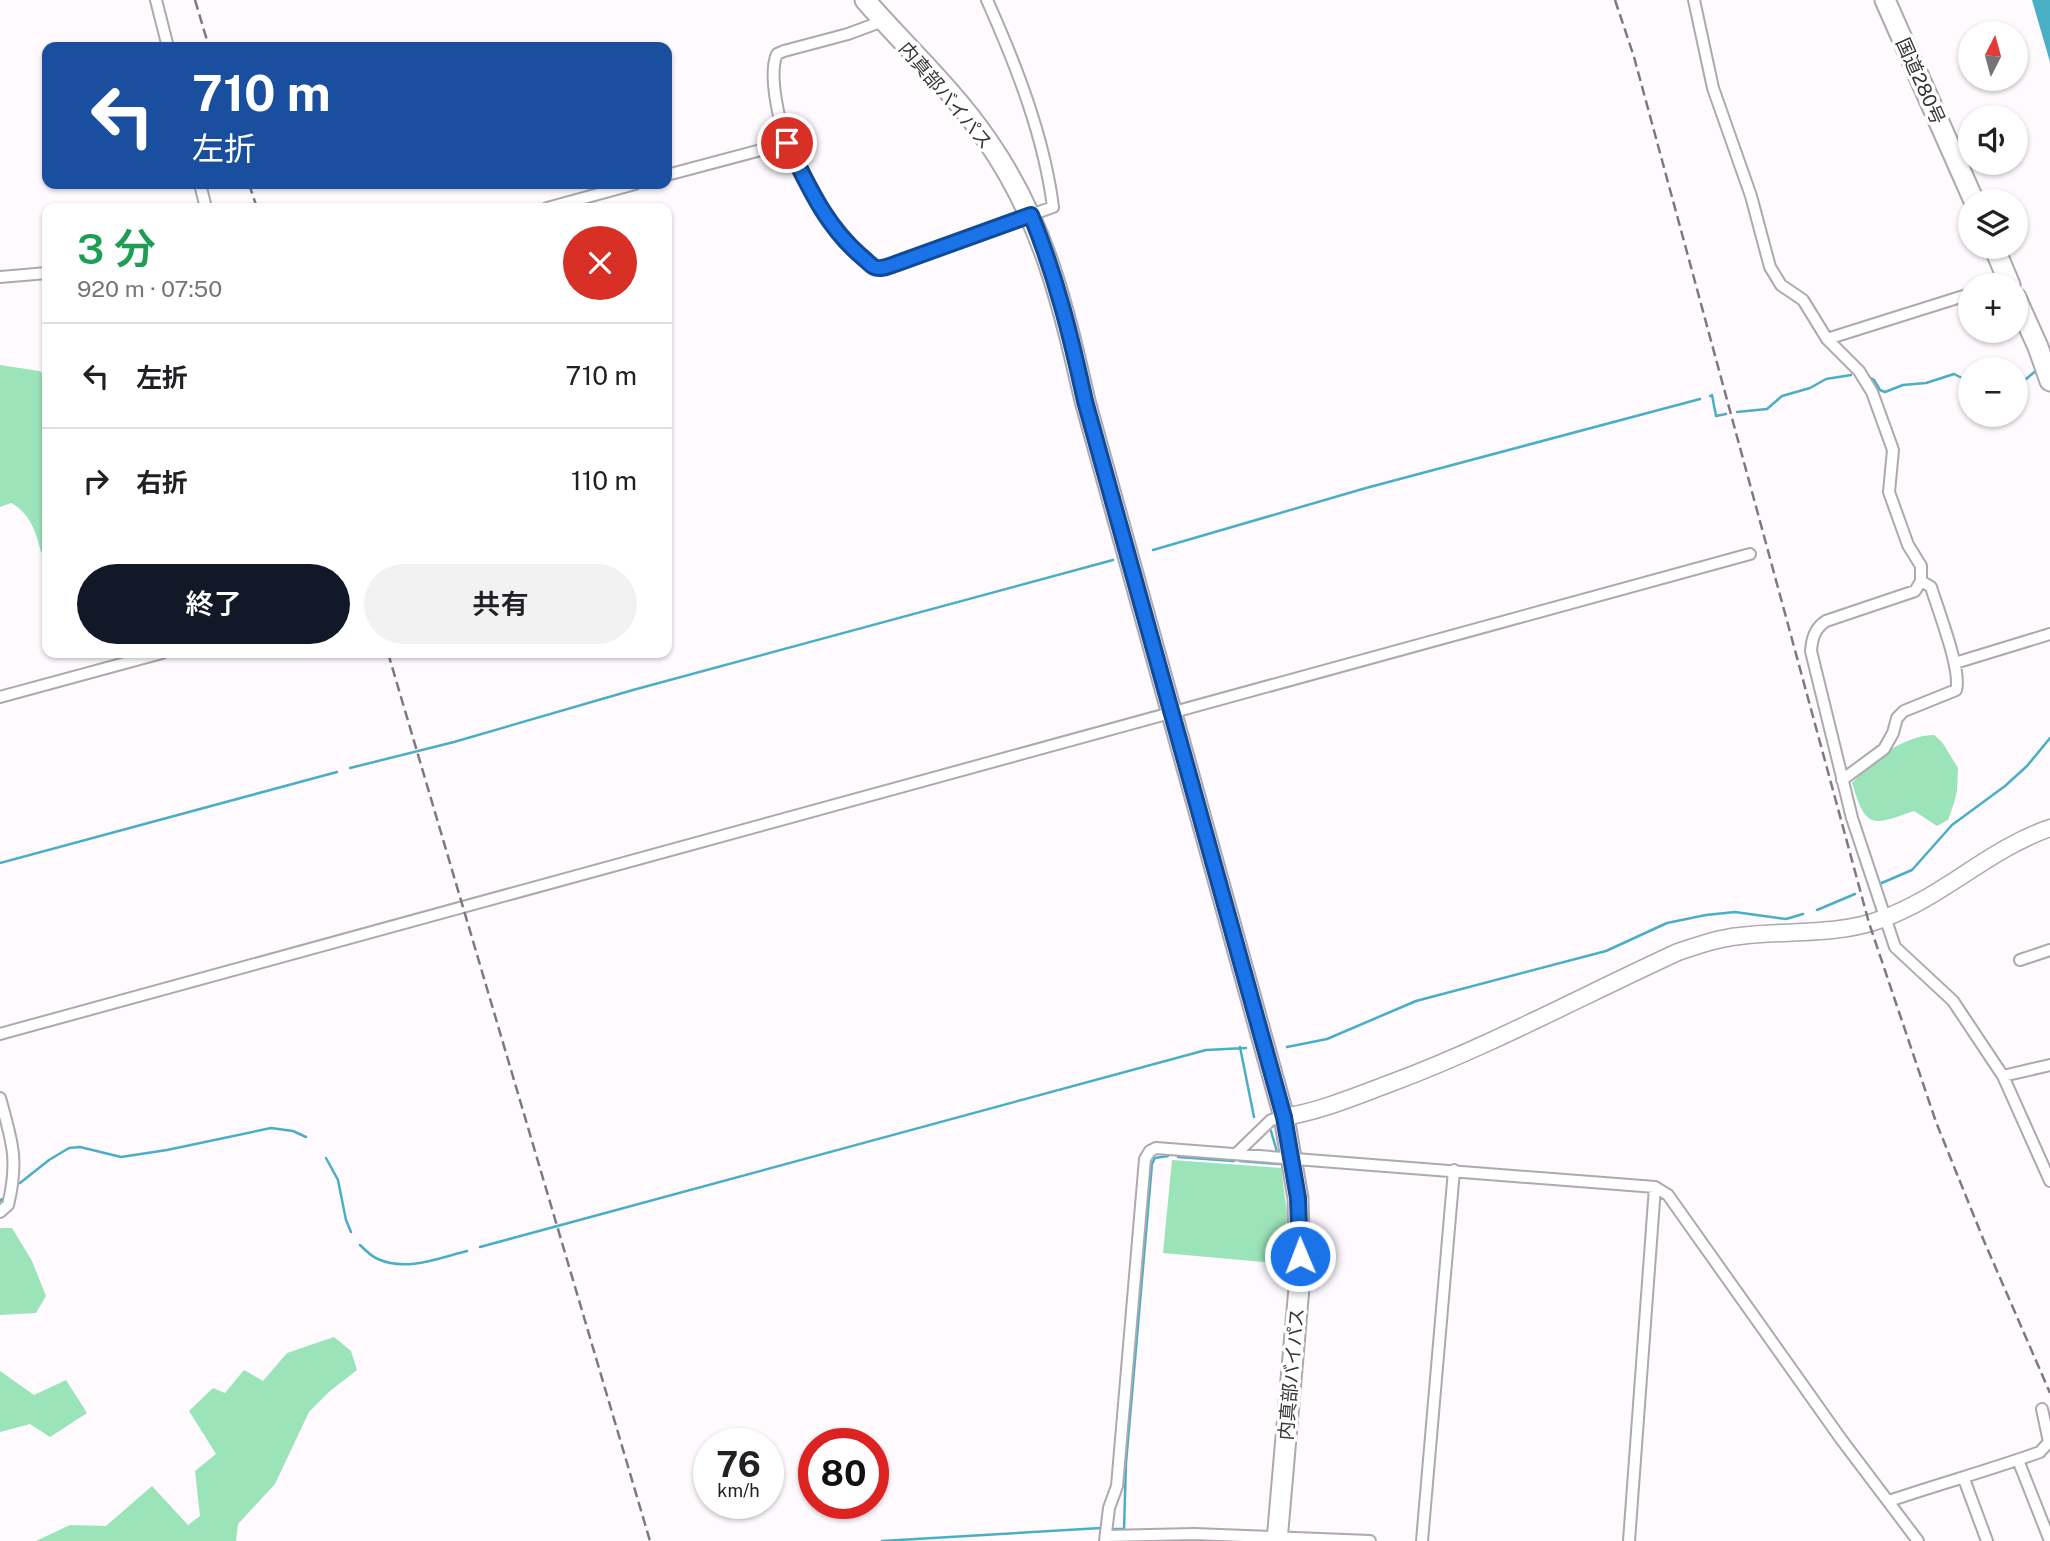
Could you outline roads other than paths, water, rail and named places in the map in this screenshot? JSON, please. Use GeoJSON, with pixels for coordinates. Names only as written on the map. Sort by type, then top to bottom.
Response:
{"type":"FeatureCollection","features":[{"type":"Feature","properties":{"kind":"highway","name":"内真部バイパス"},"geometry":{"type":"LineString","coordinates":[[865,0],[986,138],[1019,191],[1045,250],[1066,315],[1085,401],[1284,1117],[1298,1198],[1300,1276],[1277,1539]]}},
{"type":"Feature","properties":{"kind":"highway","name":"国道280号"},"geometry":{"type":"LineString","coordinates":[[1885,0],[1969,189]]}},
{"type":"Feature","properties":{"kind":"highway"},"geometry":{"type":"LineString","coordinates":[[2028,325],[2050,381]]}},
{"type":"Feature","properties":{"kind":"street"},"geometry":{"type":"LineString","coordinates":[[156,0],[167,42]]}},
{"type":"Feature","properties":{"kind":"street"},"geometry":{"type":"LineString","coordinates":[[883,21],[777,54],[774,70],[777,100],[787,143],[811,193],[827,219],[853,249],[874,267],[882,268],[1053,207],[1049,172],[1019,80],[987,0]]}},
{"type":"Feature","properties":{"kind":"street"},"geometry":{"type":"LineString","coordinates":[[1694,0],[1713,88],[1751,196],[1770,267],[1781,285],[1802,300],[1827,339],[1859,371],[1872,392],[1893,450],[1889,492],[1908,545],[1921,566],[1919,588],[1906,596],[1826,621],[1814,635],[1811,651],[1852,818],[1895,947],[1954,1001],[2003,1076],[2050,1181]]}},
{"type":"Feature","properties":{"kind":"street"},"geometry":{"type":"LineString","coordinates":[[672,174],[787,143]]}},
{"type":"Feature","properties":{"kind":"street"},"geometry":{"type":"LineString","coordinates":[[565,203],[617,189]]}},
{"type":"Feature","properties":{"kind":"street"},"geometry":{"type":"LineString","coordinates":[[0,277],[42,273]]}},
{"type":"Feature","properties":{"kind":"street"},"geometry":{"type":"LineString","coordinates":[[1827,339],[1958,298]]}},
{"type":"Feature","properties":{"kind":"street"},"geometry":{"type":"LineString","coordinates":[[0,1034],[1750,554]]}},
{"type":"Feature","properties":{"kind":"street"},"geometry":{"type":"LineString","coordinates":[[1842,780],[1884,749],[1893,733],[1897,718],[1904,711],[1958,687],[1955,663],[1931,587],[1921,581]]}},
{"type":"Feature","properties":{"kind":"street"},"geometry":{"type":"LineString","coordinates":[[1955,663],[2050,634]]}},
{"type":"Feature","properties":{"kind":"street"},"geometry":{"type":"LineString","coordinates":[[0,697],[144,658]]}},
{"type":"Feature","properties":{"kind":"street"},"geometry":{"type":"LineString","coordinates":[[1238,1152],[1271,1120],[1303,1114],[1430,1069],[1678,952],[1707,942],[1738,936],[1840,929],[1884,918],[1938,893],[1997,852],[2050,828]]}},
{"type":"Feature","properties":{"kind":"street"},"geometry":{"type":"LineString","coordinates":[[2020,960],[2050,950]]}},
{"type":"Feature","properties":{"kind":"street"},"geometry":{"type":"LineString","coordinates":[[2003,1076],[2050,1065]]}},
{"type":"Feature","properties":{"kind":"street"},"geometry":{"type":"LineString","coordinates":[[0,1098],[14,1150],[8,1205],[0,1212]]}},
{"type":"Feature","properties":{"kind":"street"},"geometry":{"type":"LineString","coordinates":[[1370,1541],[1193,1537],[1106,1539],[1109,1508],[1117,1486],[1145,1159],[1156,1147],[1655,1187],[1668,1195],[1918,1541]]}},
{"type":"Feature","properties":{"kind":"street"},"geometry":{"type":"LineString","coordinates":[[1422,1541],[1454,1170]]}},
{"type":"Feature","properties":{"kind":"street"},"geometry":{"type":"LineString","coordinates":[[1629,1541],[1655,1187]]}},
{"type":"Feature","properties":{"kind":"street"},"geometry":{"type":"LineString","coordinates":[[1889,1501],[1929,1487],[1964,1479],[2040,1452],[2049,1442],[2042,1409]]}},
{"type":"Feature","properties":{"kind":"street"},"geometry":{"type":"LineString","coordinates":[[2018,1460],[2050,1541]]}},
{"type":"Feature","properties":{"kind":"street"},"geometry":{"type":"LineString","coordinates":[[1964,1479],[1987,1541]]}},
{"type":"Feature","properties":{"kind":"water"},"geometry":{"type":"Polygon","coordinates":[[[2032,0],[2050,0],[2050,62],[2032,0]]]}},
{"type":"Feature","properties":{"kind":"waterway"},"geometry":{"type":"LineString","coordinates":[[2028,377],[2037,370]]}},
{"type":"Feature","properties":{"kind":"waterway"},"geometry":{"type":"LineString","coordinates":[[1869,377],[1885,392],[1903,385],[1926,383],[1954,374],[1958,376]]}},
{"type":"Feature","properties":{"kind":"waterway"},"geometry":{"type":"LineString","coordinates":[[1737,412],[1767,409],[1782,396],[1810,388],[1826,379],[1851,375]]}},
{"type":"Feature","properties":{"kind":"waterway"},"geometry":{"type":"LineString","coordinates":[[1710,396],[1712,395],[1716,416],[1726,414]]}},
{"type":"Feature","properties":{"kind":"waterway"},"geometry":{"type":"LineString","coordinates":[[1153,550],[1366,488],[1700,399]]}},
{"type":"Feature","properties":{"kind":"waterway"},"geometry":{"type":"LineString","coordinates":[[350,768],[454,742],[633,690],[1113,560]]}},
{"type":"Feature","properties":{"kind":"waterway"},"geometry":{"type":"LineString","coordinates":[[1877,885],[1912,870],[1952,825],[2005,786],[2027,766],[2050,738]]}},
{"type":"Feature","properties":{"kind":"waterway"},"geometry":{"type":"LineString","coordinates":[[0,863],[337,772]]}},
{"type":"Feature","properties":{"kind":"waterway"},"geometry":{"type":"LineString","coordinates":[[1817,910],[1855,894]]}},
{"type":"Feature","properties":{"kind":"waterway"},"geometry":{"type":"LineString","coordinates":[[1287,1047],[1327,1039],[1416,1001],[1606,951],[1667,923],[1735,912],[1786,919],[1803,914]]}},
{"type":"Feature","properties":{"kind":"waterway"},"geometry":{"type":"LineString","coordinates":[[1240,1047],[1254,1117]]}},
{"type":"Feature","properties":{"kind":"waterway"},"geometry":{"type":"LineString","coordinates":[[480,1247],[1206,1050],[1246,1048]]}},
{"type":"Feature","properties":{"kind":"waterway"},"geometry":{"type":"LineString","coordinates":[[20,1183],[69,1148],[80,1147],[121,1157],[271,1128],[293,1131],[306,1137]]}},
{"type":"Feature","properties":{"kind":"waterway"},"geometry":{"type":"LineString","coordinates":[[1271,1131],[1277,1152]]}},
{"type":"Feature","properties":{"kind":"waterway"},"geometry":{"type":"LineString","coordinates":[[1110,1529],[1124,1529],[1126,1463],[1152,1164],[1155,1158],[1168,1156]]}},
{"type":"Feature","properties":{"kind":"waterway"},"geometry":{"type":"LineString","coordinates":[[1178,1157],[1234,1161]]}},
{"type":"Feature","properties":{"kind":"waterway"},"geometry":{"type":"LineString","coordinates":[[326,1158],[338,1180],[351,1232]]}},
{"type":"Feature","properties":{"kind":"waterway"},"geometry":{"type":"LineString","coordinates":[[1240,1161],[1280,1164]]}},
{"type":"Feature","properties":{"kind":"waterway"},"geometry":{"type":"LineString","coordinates":[[360,1245],[376,1258],[400,1264],[422,1262],[467,1251]]}},
{"type":"Feature","properties":{"kind":"waterway"},"geometry":{"type":"LineString","coordinates":[[882,1541],[1101,1528]]}},
{"type":"Feature","properties":{"kind":"railway"},"geometry":{"type":"LineString","coordinates":[[195,0],[208,42]]}},
{"type":"Feature","properties":{"kind":"railway"},"geometry":{"type":"LineString","coordinates":[[1615,0],[1634,57],[1869,923],[1936,1122],[2050,1393]]}},
{"type":"Feature","properties":{"kind":"railway"},"geometry":{"type":"LineString","coordinates":[[251,189],[255,203]]}},
{"type":"Feature","properties":{"kind":"railway"},"geometry":{"type":"LineString","coordinates":[[389,658],[650,1541]]}}]}
